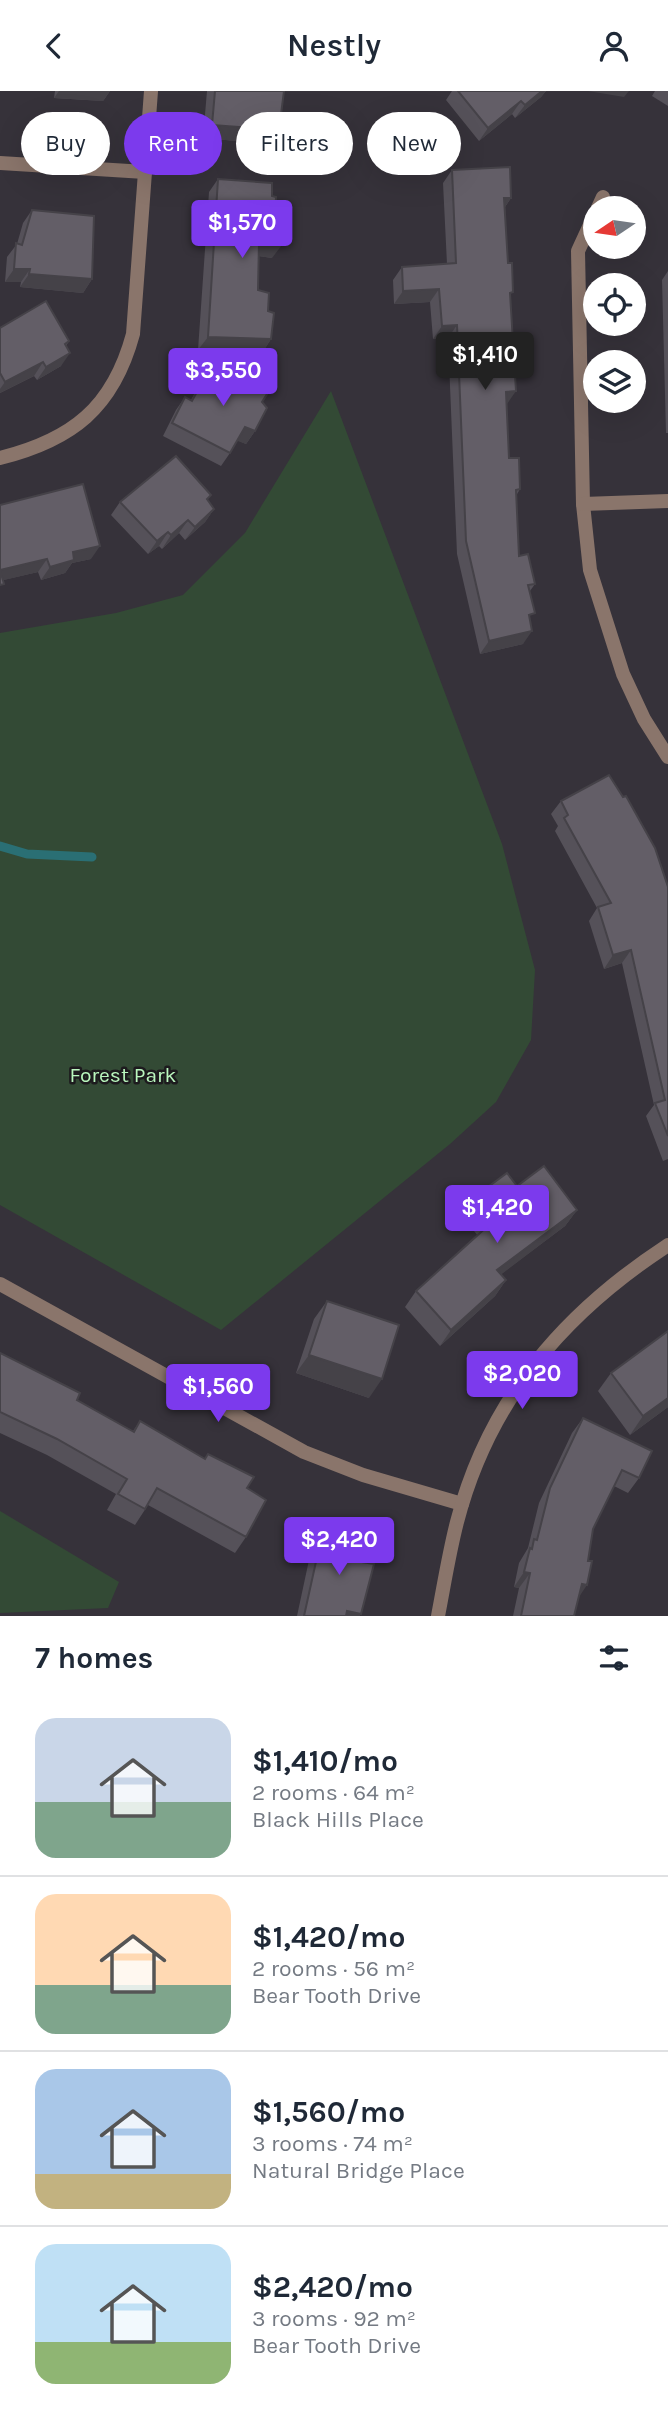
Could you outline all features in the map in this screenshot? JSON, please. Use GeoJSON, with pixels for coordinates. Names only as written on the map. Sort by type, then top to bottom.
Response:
{"type":"FeatureCollection","features":[{"type":"Feature","properties":{"kind":"street"},"geometry":{"type":"LineString","coordinates":[[149,112],[151,91]]}},
{"type":"Feature","properties":{"kind":"street"},"geometry":{"type":"LineString","coordinates":[[0,163],[124,171]]}},
{"type":"Feature","properties":{"kind":"street"},"geometry":{"type":"LineString","coordinates":[[0,458],[48,444],[72,429],[94,410],[126,361],[133,334],[145,175]]}},
{"type":"Feature","properties":{"kind":"street"},"geometry":{"type":"LineString","coordinates":[[583,240],[578,251],[583,504],[593,581],[622,674],[668,757]]}},
{"type":"Feature","properties":{"kind":"street"},"geometry":{"type":"LineString","coordinates":[[583,504],[668,501]]}},
{"type":"Feature","properties":{"kind":"street"},"geometry":{"type":"LineString","coordinates":[[438,1616],[462,1504],[488,1438],[507,1402],[537,1359],[594,1299],[620,1276],[668,1245]]}},
{"type":"Feature","properties":{"kind":"street"},"geometry":{"type":"LineString","coordinates":[[0,1284],[304,1452],[363,1475],[462,1504]]}},
{"type":"Feature","properties":{"kind":"green space","name":"Forest Park"},"geometry":{"type":"Polygon","coordinates":[[[331,391],[502,844],[535,970],[531,1040],[496,1102],[450,1144],[221,1330],[0,1205],[0,633],[116,613],[183,595],[245,533],[331,391]]]}},
{"type":"Feature","properties":{"kind":"green space"},"geometry":{"type":"Polygon","coordinates":[[[0,1511],[119,1582],[108,1608],[0,1613],[0,1511]]]}},
{"type":"Feature","properties":{"kind":"building"},"geometry":{"type":"Polygon","coordinates":[[[215,91],[284,91],[281,112],[236,112],[236,127],[222,126],[222,112],[213,112],[215,91]]]}},
{"type":"Feature","properties":{"kind":"building"},"geometry":{"type":"Polygon","coordinates":[[[458,91],[542,91],[525,105],[521,101],[488,128],[458,91]]]}},
{"type":"Feature","properties":{"kind":"building"},"geometry":{"type":"Polygon","coordinates":[[[510,167],[511,198],[504,198],[508,263],[512,263],[513,292],[510,293],[516,391],[506,392],[509,458],[519,458],[520,489],[516,490],[519,556],[528,554],[535,584],[528,585],[535,613],[529,615],[532,631],[489,641],[466,541],[457,325],[442,326],[439,289],[403,291],[402,267],[456,263],[452,175],[461,175],[461,170],[510,167]]]}},
{"type":"Feature","properties":{"kind":"building"},"geometry":{"type":"Polygon","coordinates":[[[218,179],[272,183],[272,196],[276,197],[275,218],[283,219],[282,245],[259,242],[258,290],[269,293],[268,311],[274,313],[271,339],[208,337],[218,179]]]}},
{"type":"Feature","properties":{"kind":"building"},"geometry":{"type":"Polygon","coordinates":[[[32,210],[94,216],[92,279],[29,274],[30,269],[14,269],[16,243],[22,245],[32,210]]]}},
{"type":"Feature","properties":{"kind":"building"},"geometry":{"type":"Polygon","coordinates":[[[46,301],[69,341],[65,344],[70,353],[46,367],[43,362],[5,382],[0,373],[0,328],[46,301]]]}},
{"type":"Feature","properties":{"kind":"building"},"geometry":{"type":"Polygon","coordinates":[[[214,361],[269,391],[262,402],[267,408],[255,431],[245,427],[230,453],[172,423],[185,397],[192,401],[214,361]]]}},
{"type":"Feature","properties":{"kind":"building"},"geometry":{"type":"Polygon","coordinates":[[[176,456],[211,495],[207,499],[214,509],[195,527],[188,520],[171,535],[168,532],[157,541],[120,502],[176,456]]]}},
{"type":"Feature","properties":{"kind":"building"},"geometry":{"type":"Polygon","coordinates":[[[83,484],[100,546],[73,552],[74,560],[50,567],[47,559],[0,570],[0,505],[83,484]]]}},
{"type":"Feature","properties":{"kind":"building"},"geometry":{"type":"Polygon","coordinates":[[[609,775],[623,797],[626,796],[655,848],[668,887],[668,1136],[655,1103],[665,1100],[631,950],[613,955],[598,907],[611,903],[564,818],[568,815],[561,801],[609,775]]]}},
{"type":"Feature","properties":{"kind":"building"},"geometry":{"type":"Polygon","coordinates":[[[544,1166],[577,1210],[497,1270],[506,1280],[451,1330],[416,1291],[491,1223],[485,1215],[500,1203],[488,1187],[507,1173],[517,1186],[544,1166]]]}},
{"type":"Feature","properties":{"kind":"building"},"geometry":{"type":"Polygon","coordinates":[[[327,1301],[399,1325],[382,1379],[309,1355],[327,1301]]]}},
{"type":"Feature","properties":{"kind":"building"},"geometry":{"type":"Polygon","coordinates":[[[668,1331],[668,1398],[643,1416],[611,1373],[668,1331]]]}},
{"type":"Feature","properties":{"kind":"building"},"geometry":{"type":"Polygon","coordinates":[[[0,1353],[80,1393],[77,1400],[134,1432],[140,1421],[205,1459],[208,1454],[254,1477],[247,1488],[266,1500],[246,1537],[157,1488],[145,1509],[118,1494],[127,1479],[57,1439],[0,1412],[0,1353]]]}},
{"type":"Feature","properties":{"kind":"building"},"geometry":{"type":"Polygon","coordinates":[[[583,1418],[652,1451],[639,1478],[622,1470],[593,1529],[588,1561],[592,1561],[587,1585],[582,1584],[574,1616],[521,1616],[530,1573],[524,1572],[530,1548],[532,1549],[534,1539],[537,1540],[550,1488],[583,1418]]]}},
{"type":"Feature","properties":{"kind":"building"},"geometry":{"type":"Polygon","coordinates":[[[323,1530],[365,1539],[361,1562],[374,1564],[361,1614],[347,1611],[346,1616],[304,1616],[323,1530]]]}},
{"type":"Feature","properties":{"kind":"waterway"},"geometry":{"type":"LineString","coordinates":[[0,846],[27,854],[92,857]]}}]}
